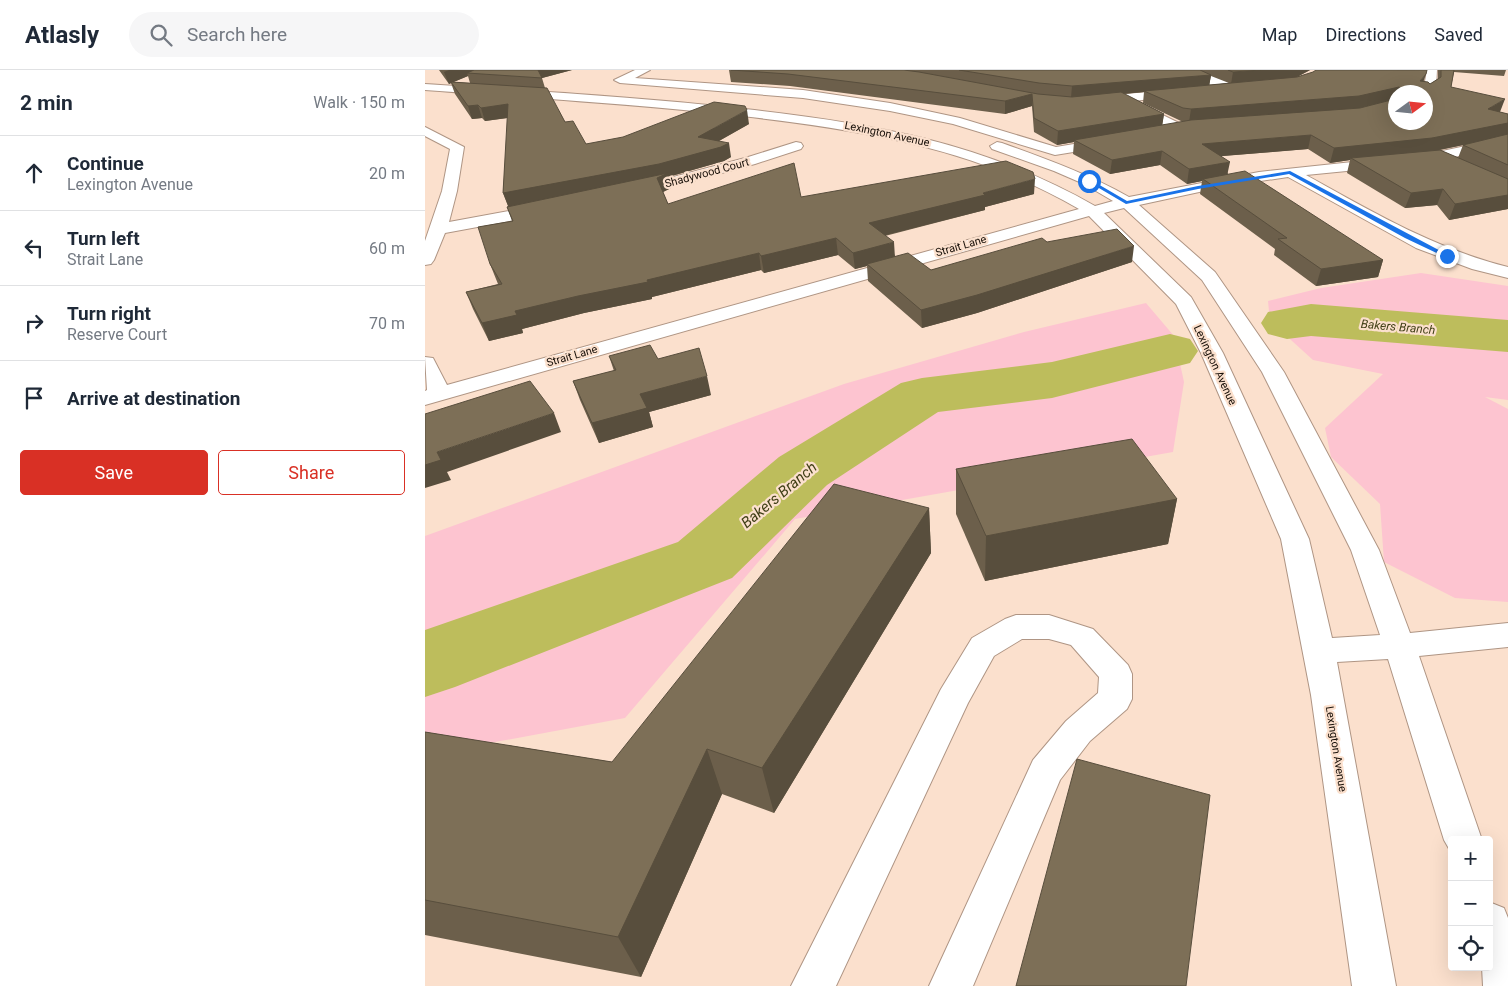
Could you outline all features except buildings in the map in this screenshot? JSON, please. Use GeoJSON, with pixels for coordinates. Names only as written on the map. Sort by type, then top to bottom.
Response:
{"type":"FeatureCollection","features":[{"type":"Feature","properties":{"kind":"street"},"geometry":{"type":"LineString","coordinates":[[645,70],[621,80],[803,94],[890,107],[956,121],[1055,151],[1122,140]]}},
{"type":"Feature","properties":{"kind":"street"},"geometry":{"type":"LineString","coordinates":[[1081,103],[1119,98],[1235,89],[1182,70]]}},
{"type":"Feature","properties":{"kind":"street"},"geometry":{"type":"LineString","coordinates":[[1430,85],[1432,70]]}},
{"type":"Feature","properties":{"kind":"street","name":"Lexington Avenue"},"geometry":{"type":"LineString","coordinates":[[425,76],[738,99],[839,110],[917,124],[982,141],[1059,168],[1089,181],[1126,202],[1209,276],[1273,372],[1365,550],[1400,646],[1462,836]]}},
{"type":"Feature","properties":{"kind":"street"},"geometry":{"type":"LineString","coordinates":[[425,100],[447,88],[471,79]]}},
{"type":"Feature","properties":{"kind":"street","name":"Lexington Avenue"},"geometry":{"type":"LineString","coordinates":[[425,87],[697,107],[837,123],[928,142],[1006,168],[1055,189],[1093,211],[1183,301],[1211,353],[1295,539],[1328,695],[1373,986]]}},
{"type":"Feature","properties":{"kind":"street"},"geometry":{"type":"LineString","coordinates":[[1119,98],[1177,127],[1189,128]]}},
{"type":"Feature","properties":{"kind":"street"},"geometry":{"type":"LineString","coordinates":[[1161,133],[1217,126]]}},
{"type":"Feature","properties":{"kind":"street"},"geometry":{"type":"LineString","coordinates":[[425,131],[457,147],[452,188],[440,228],[425,260]]}},
{"type":"Feature","properties":{"kind":"street","name":"Strait Lane"},"geometry":{"type":"LineString","coordinates":[[433,396],[1026,227],[1126,202],[1198,187],[1290,172],[1438,158],[1479,151],[1508,141]]}},
{"type":"Feature","properties":{"kind":"street","name":"Shadywood Court"},"geometry":{"type":"LineString","coordinates":[[622,195],[684,180],[796,146]]}},
{"type":"Feature","properties":{"kind":"street"},"geometry":{"type":"LineString","coordinates":[[1438,158],[1464,170]]}},
{"type":"Feature","properties":{"kind":"street"},"geometry":{"type":"LineString","coordinates":[[1290,172],[1406,237],[1447,256],[1508,273]]}},
{"type":"Feature","properties":{"kind":"street"},"geometry":{"type":"LineString","coordinates":[[440,228],[565,206]]}},
{"type":"Feature","properties":{"kind":"street"},"geometry":{"type":"LineString","coordinates":[[425,363],[433,396]]}},
{"type":"Feature","properties":{"kind":"street"},"geometry":{"type":"LineString","coordinates":[[813,986],[953,699],[983,647],[1016,627],[1049,627],[1082,638],[1116,674],[1115,698],[1078,731],[1047,771],[951,986]]}},
{"type":"Feature","properties":{"kind":"street"},"geometry":{"type":"LineString","coordinates":[[1318,651],[1400,646],[1508,635]]}},
{"type":"Feature","properties":{"kind":"street"},"geometry":{"type":"LineString","coordinates":[[1490,926],[1504,969],[1505,986]]}},
{"type":"Feature","properties":{"kind":"shaded area"},"geometry":{"type":"Polygon","coordinates":[[[1421,273],[1508,286],[1508,400],[1485,397],[1508,409],[1508,602],[1455,598],[1384,562],[1380,504],[1331,457],[1325,428],[1383,374],[1313,360],[1270,321],[1268,301],[1321,288],[1421,273]]]}},
{"type":"Feature","properties":{"kind":"shaded area"},"geometry":{"type":"Polygon","coordinates":[[[1146,303],[1174,336],[1184,382],[1173,452],[795,519],[625,718],[425,755],[425,536],[844,384],[1024,332],[1146,303]]]}},
{"type":"Feature","properties":{"kind":"waterway","name":"Bakers Branch"},"geometry":{"type":"LineString","coordinates":[[1287,323],[1311,320],[1508,336]]}},
{"type":"Feature","properties":{"kind":"waterway","name":"Bakers Branch"},"geometry":{"type":"LineString","coordinates":[[425,664],[705,560],[803,471],[922,396],[1052,380],[1170,351]]}},
{"type":"Feature","properties":{"kind":"route"},"geometry":{"type":"LineString","coordinates":[[1089,181],[1126,202],[1198,187],[1290,172],[1406,237],[1447,256]]}}]}
